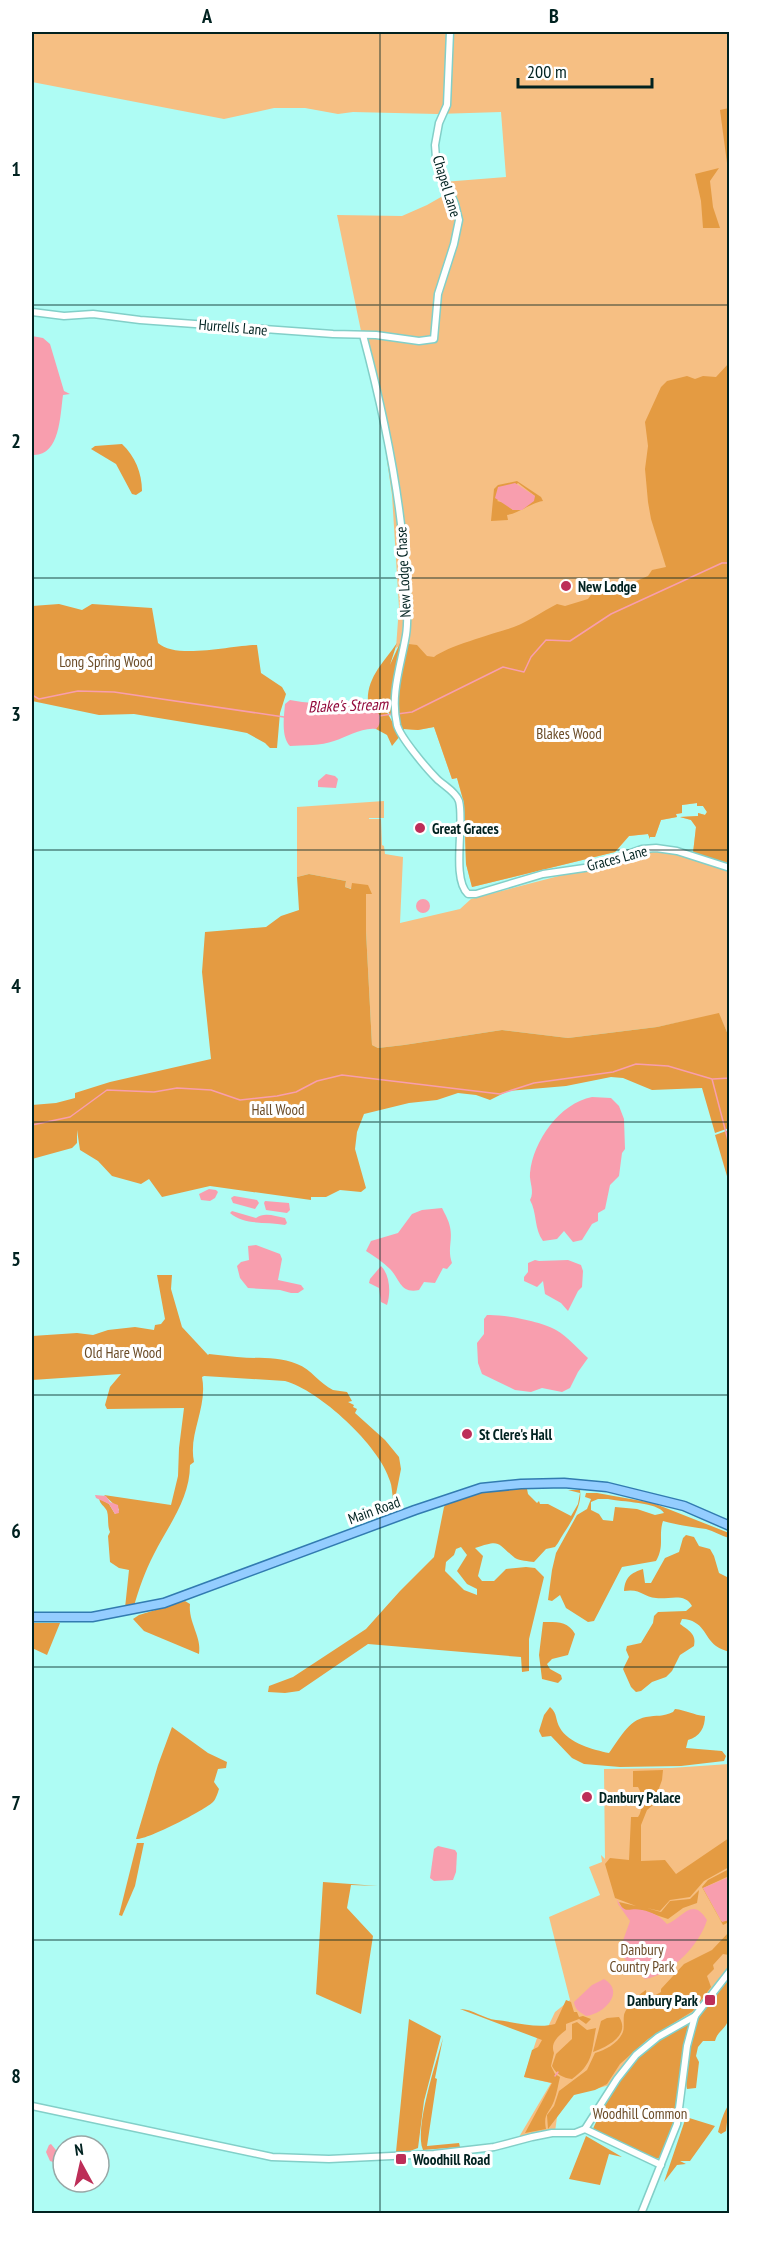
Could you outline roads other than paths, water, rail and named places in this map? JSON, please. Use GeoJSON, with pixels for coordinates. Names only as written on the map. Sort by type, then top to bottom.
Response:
{"type":"FeatureCollection","features":[{"type":"Feature","properties":{"kind":"main road","name":"Main Road"},"geometry":{"type":"LineString","coordinates":[[32,1617],[92,1617],[164,1603],[481,1488],[564,1483],[607,1487],[684,1506],[729,1526]]}},
{"type":"Feature","properties":{"kind":"street","name":"Chapel Lane"},"geometry":{"type":"LineString","coordinates":[[434,339],[438,294],[459,220],[439,165],[435,145],[439,123],[447,105],[450,32]]}},
{"type":"Feature","properties":{"kind":"street","name":"Hurrells Lane"},"geometry":{"type":"LineString","coordinates":[[32,312],[64,316],[93,314],[418,341],[434,339]]}},
{"type":"Feature","properties":{"kind":"street","name":"New Lodge Chase"},"geometry":{"type":"LineString","coordinates":[[363,335],[394,465],[404,560],[406,635],[396,681],[397,724],[402,736],[426,768],[458,799],[461,822],[460,864],[464,891],[468,894]]}},
{"type":"Feature","properties":{"kind":"street","name":"Graces Lane"},"geometry":{"type":"LineString","coordinates":[[468,894],[476,894],[543,874],[591,867],[642,849],[656,848],[691,854],[729,868]]}},
{"type":"Feature","properties":{"kind":"street"},"geometry":{"type":"LineString","coordinates":[[641,2214],[677,2124],[687,2046],[695,2016],[729,1971]]}},
{"type":"Feature","properties":{"kind":"street"},"geometry":{"type":"LineString","coordinates":[[32,2106],[272,2157],[329,2159],[435,2154],[494,2147],[552,2133],[575,2133],[585,2129],[616,2079],[636,2055],[658,2037],[695,2016]]}},
{"type":"Feature","properties":{"kind":"street"},"geometry":{"type":"LineString","coordinates":[[585,2129],[661,2165]]}},
{"type":"Feature","properties":{"kind":"waterway","name":"Blake's Stream"},"geometry":{"type":"LineString","coordinates":[[397,714],[412,712],[503,667],[524,672],[531,657],[546,640],[570,641],[611,614],[722,563],[730,563]]}},
{"type":"Feature","properties":{"kind":"waterway","name":"Blake's Stream"},"geometry":{"type":"LineString","coordinates":[[32,695],[39,699],[78,691],[114,692],[284,717]]}},
{"type":"Feature","properties":{"kind":"waterway","name":"Blake's Stream"},"geometry":{"type":"LineString","coordinates":[[379,716],[392,714]]}},
{"type":"Feature","properties":{"kind":"waterway"},"geometry":{"type":"LineString","coordinates":[[32,1125],[70,1117],[107,1090],[154,1092],[177,1088],[211,1090],[240,1100],[296,1092],[317,1081],[342,1075],[500,1094],[534,1083],[613,1072],[636,1064],[668,1066],[712,1079],[730,1148]]}},
{"type":"Feature","properties":{"kind":"waterway"},"geometry":{"type":"LineString","coordinates":[[713,1079],[730,1078]]}},
{"type":"Feature","properties":{"kind":"waterway"},"geometry":{"type":"LineString","coordinates":[[555,2076],[558,2072]]}},
{"type":"Feature","properties":{"kind":"place","name":"New Lodge"},"geometry":{"type":"Point","coordinates":[566,586]}},
{"type":"Feature","properties":{"kind":"place","name":"Great Graces"},"geometry":{"type":"Point","coordinates":[420,828]}},
{"type":"Feature","properties":{"kind":"place","name":"St Clere's Hall"},"geometry":{"type":"Point","coordinates":[467,1434]}},
{"type":"Feature","properties":{"kind":"place","name":"Danbury Palace"},"geometry":{"type":"Point","coordinates":[587,1797]}},
{"type":"Feature","properties":{"kind":"place","name":"Danbury Park"},"geometry":{"type":"Point","coordinates":[710,2000]}},
{"type":"Feature","properties":{"kind":"place","name":"Woodhill Road"},"geometry":{"type":"Point","coordinates":[401,2159]}},
{"type":"Feature","properties":{"kind":"park label","name":"Long Spring Wood"},"geometry":{"type":"Point","coordinates":[106,661]}},
{"type":"Feature","properties":{"kind":"park label","name":"Blakes Wood"},"geometry":{"type":"Point","coordinates":[569,733]}},
{"type":"Feature","properties":{"kind":"park label","name":"Hall Wood"},"geometry":{"type":"Point","coordinates":[278,1109]}},
{"type":"Feature","properties":{"kind":"park label","name":"Old Hare Wood"},"geometry":{"type":"Point","coordinates":[123,1352]}},
{"type":"Feature","properties":{"kind":"park label","name":"Danbury Country Park"},"geometry":{"type":"Point","coordinates":[642,1958]}},
{"type":"Feature","properties":{"kind":"park label","name":"Woodhill Common"},"geometry":{"type":"Point","coordinates":[640,2113]}}]}
